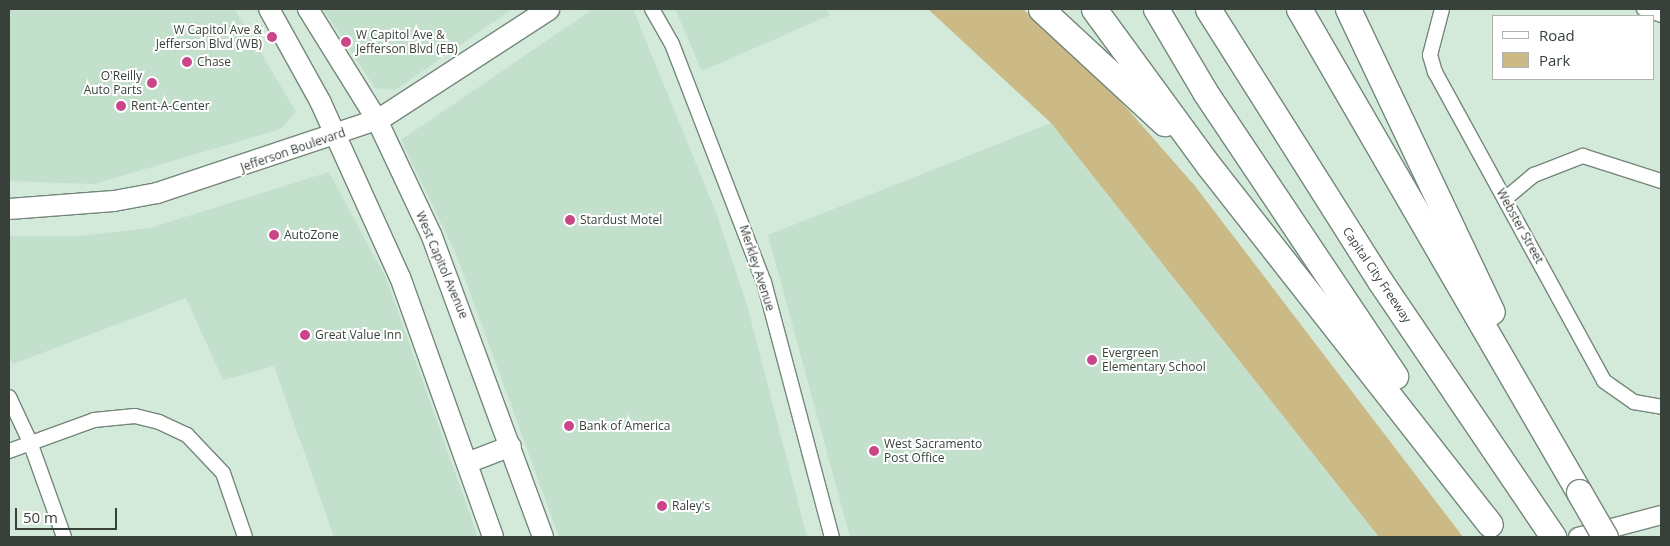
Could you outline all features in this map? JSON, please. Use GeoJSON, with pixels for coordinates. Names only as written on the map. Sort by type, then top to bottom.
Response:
{"type":"FeatureCollection","features":[{"type":"Feature","properties":{"kind":"highway"},"geometry":{"type":"LineString","coordinates":[[1041,9],[1210,166]]}},
{"type":"Feature","properties":{"kind":"highway"},"geometry":{"type":"LineString","coordinates":[[1094,9],[1210,166],[1495,530]]}},
{"type":"Feature","properties":{"kind":"highway"},"geometry":{"type":"LineString","coordinates":[[1156,9],[1205,92],[1495,530]]}},
{"type":"Feature","properties":{"kind":"highway","name":"Capital City Freeway"},"geometry":{"type":"LineString","coordinates":[[1208,9],[1338,216],[1553,537]]}},
{"type":"Feature","properties":{"kind":"highway"},"geometry":{"type":"LineString","coordinates":[[1299,9],[1539,420],[1605,537]]}},
{"type":"Feature","properties":{"kind":"highway"},"geometry":{"type":"LineString","coordinates":[[1348,9],[1420,153],[1539,420]]}},
{"type":"Feature","properties":{"kind":"main road"},"geometry":{"type":"LineString","coordinates":[[269,9],[335,135],[400,277],[493,537]]}},
{"type":"Feature","properties":{"kind":"main road","name":"West Capitol Avenue"},"geometry":{"type":"LineString","coordinates":[[308,9],[377,120],[454,288],[544,537]]}},
{"type":"Feature","properties":{"kind":"main road","name":"Jefferson Boulevard"},"geometry":{"type":"LineString","coordinates":[[9,209],[114,202],[157,193],[377,120],[548,9]]}},
{"type":"Feature","properties":{"kind":"main road"},"geometry":{"type":"LineString","coordinates":[[467,463],[511,446]]}},
{"type":"Feature","properties":{"kind":"street","name":"Merkley Avenue"},"geometry":{"type":"LineString","coordinates":[[652,9],[675,51],[764,282],[832,537]]}},
{"type":"Feature","properties":{"kind":"street","name":"Webster Street"},"geometry":{"type":"LineString","coordinates":[[1442,9],[1430,55],[1435,72],[1604,381],[1634,402],[1661,407]]}},
{"type":"Feature","properties":{"kind":"street"},"geometry":{"type":"LineString","coordinates":[[1644,9],[1661,15]]}},
{"type":"Feature","properties":{"kind":"street"},"geometry":{"type":"LineString","coordinates":[[1504,199],[1534,175],[1583,156],[1661,180]]}},
{"type":"Feature","properties":{"kind":"street"},"geometry":{"type":"LineString","coordinates":[[9,397],[30,442],[64,537]]}},
{"type":"Feature","properties":{"kind":"street"},"geometry":{"type":"LineString","coordinates":[[9,451],[94,420],[135,416],[159,422],[187,435],[223,473],[245,537]]}},
{"type":"Feature","properties":{"kind":"street"},"geometry":{"type":"LineString","coordinates":[[1578,537],[1661,515]]}},
{"type":"Feature","properties":{"kind":"shaded area"},"geometry":{"type":"Polygon","coordinates":[[[9,9],[235,9],[296,112],[281,129],[94,184],[9,181],[9,9]]]}},
{"type":"Feature","properties":{"kind":"shaded area"},"geometry":{"type":"Polygon","coordinates":[[[323,9],[512,9],[395,90],[375,88],[323,9]]]}},
{"type":"Feature","properties":{"kind":"shaded area"},"geometry":{"type":"Polygon","coordinates":[[[593,9],[633,9],[717,215],[747,305],[807,537],[559,537],[456,254],[401,140],[593,9]]]}},
{"type":"Feature","properties":{"kind":"shaded area"},"geometry":{"type":"Polygon","coordinates":[[[675,9],[826,9],[830,15],[702,71],[675,9]]]}},
{"type":"Feature","properties":{"kind":"shaded area","name":"Evergreen Elementary School"},"geometry":{"type":"Polygon","coordinates":[[[1051,123],[1379,537],[850,537],[768,235],[1051,123]]]}},
{"type":"Feature","properties":{"kind":"shaded area"},"geometry":{"type":"Polygon","coordinates":[[[329,172],[386,278],[478,537],[334,537],[274,366],[223,380],[186,298],[13,364],[9,356],[9,236],[79,236],[150,228],[329,172]]]}},
{"type":"Feature","properties":{"kind":"green space"},"geometry":{"type":"Polygon","coordinates":[[[928,9],[1023,9],[1109,88],[1195,186],[1463,537],[1379,537],[1051,123],[928,9]]]}},
{"type":"Feature","properties":{"kind":"place","name":"W Capitol Ave & Jefferson Blvd (WB)"},"geometry":{"type":"Point","coordinates":[272,37]}},
{"type":"Feature","properties":{"kind":"place","name":"W Capitol Ave & Jefferson Blvd (EB)"},"geometry":{"type":"Point","coordinates":[346,42]}},
{"type":"Feature","properties":{"kind":"place","name":"Chase"},"geometry":{"type":"Point","coordinates":[187,62]}},
{"type":"Feature","properties":{"kind":"place","name":"O'Reilly Auto Parts"},"geometry":{"type":"Point","coordinates":[152,83]}},
{"type":"Feature","properties":{"kind":"place","name":"Rent-A-Center"},"geometry":{"type":"Point","coordinates":[121,106]}},
{"type":"Feature","properties":{"kind":"place","name":"Stardust Motel"},"geometry":{"type":"Point","coordinates":[570,220]}},
{"type":"Feature","properties":{"kind":"place","name":"AutoZone"},"geometry":{"type":"Point","coordinates":[274,235]}},
{"type":"Feature","properties":{"kind":"place","name":"Great Value Inn"},"geometry":{"type":"Point","coordinates":[305,335]}},
{"type":"Feature","properties":{"kind":"place","name":"Evergreen Elementary School"},"geometry":{"type":"Point","coordinates":[1092,360]}},
{"type":"Feature","properties":{"kind":"place","name":"Bank of America"},"geometry":{"type":"Point","coordinates":[569,426]}},
{"type":"Feature","properties":{"kind":"place","name":"West Sacramento Post Office"},"geometry":{"type":"Point","coordinates":[874,451]}},
{"type":"Feature","properties":{"kind":"place","name":"Raley's"},"geometry":{"type":"Point","coordinates":[662,506]}}]}
